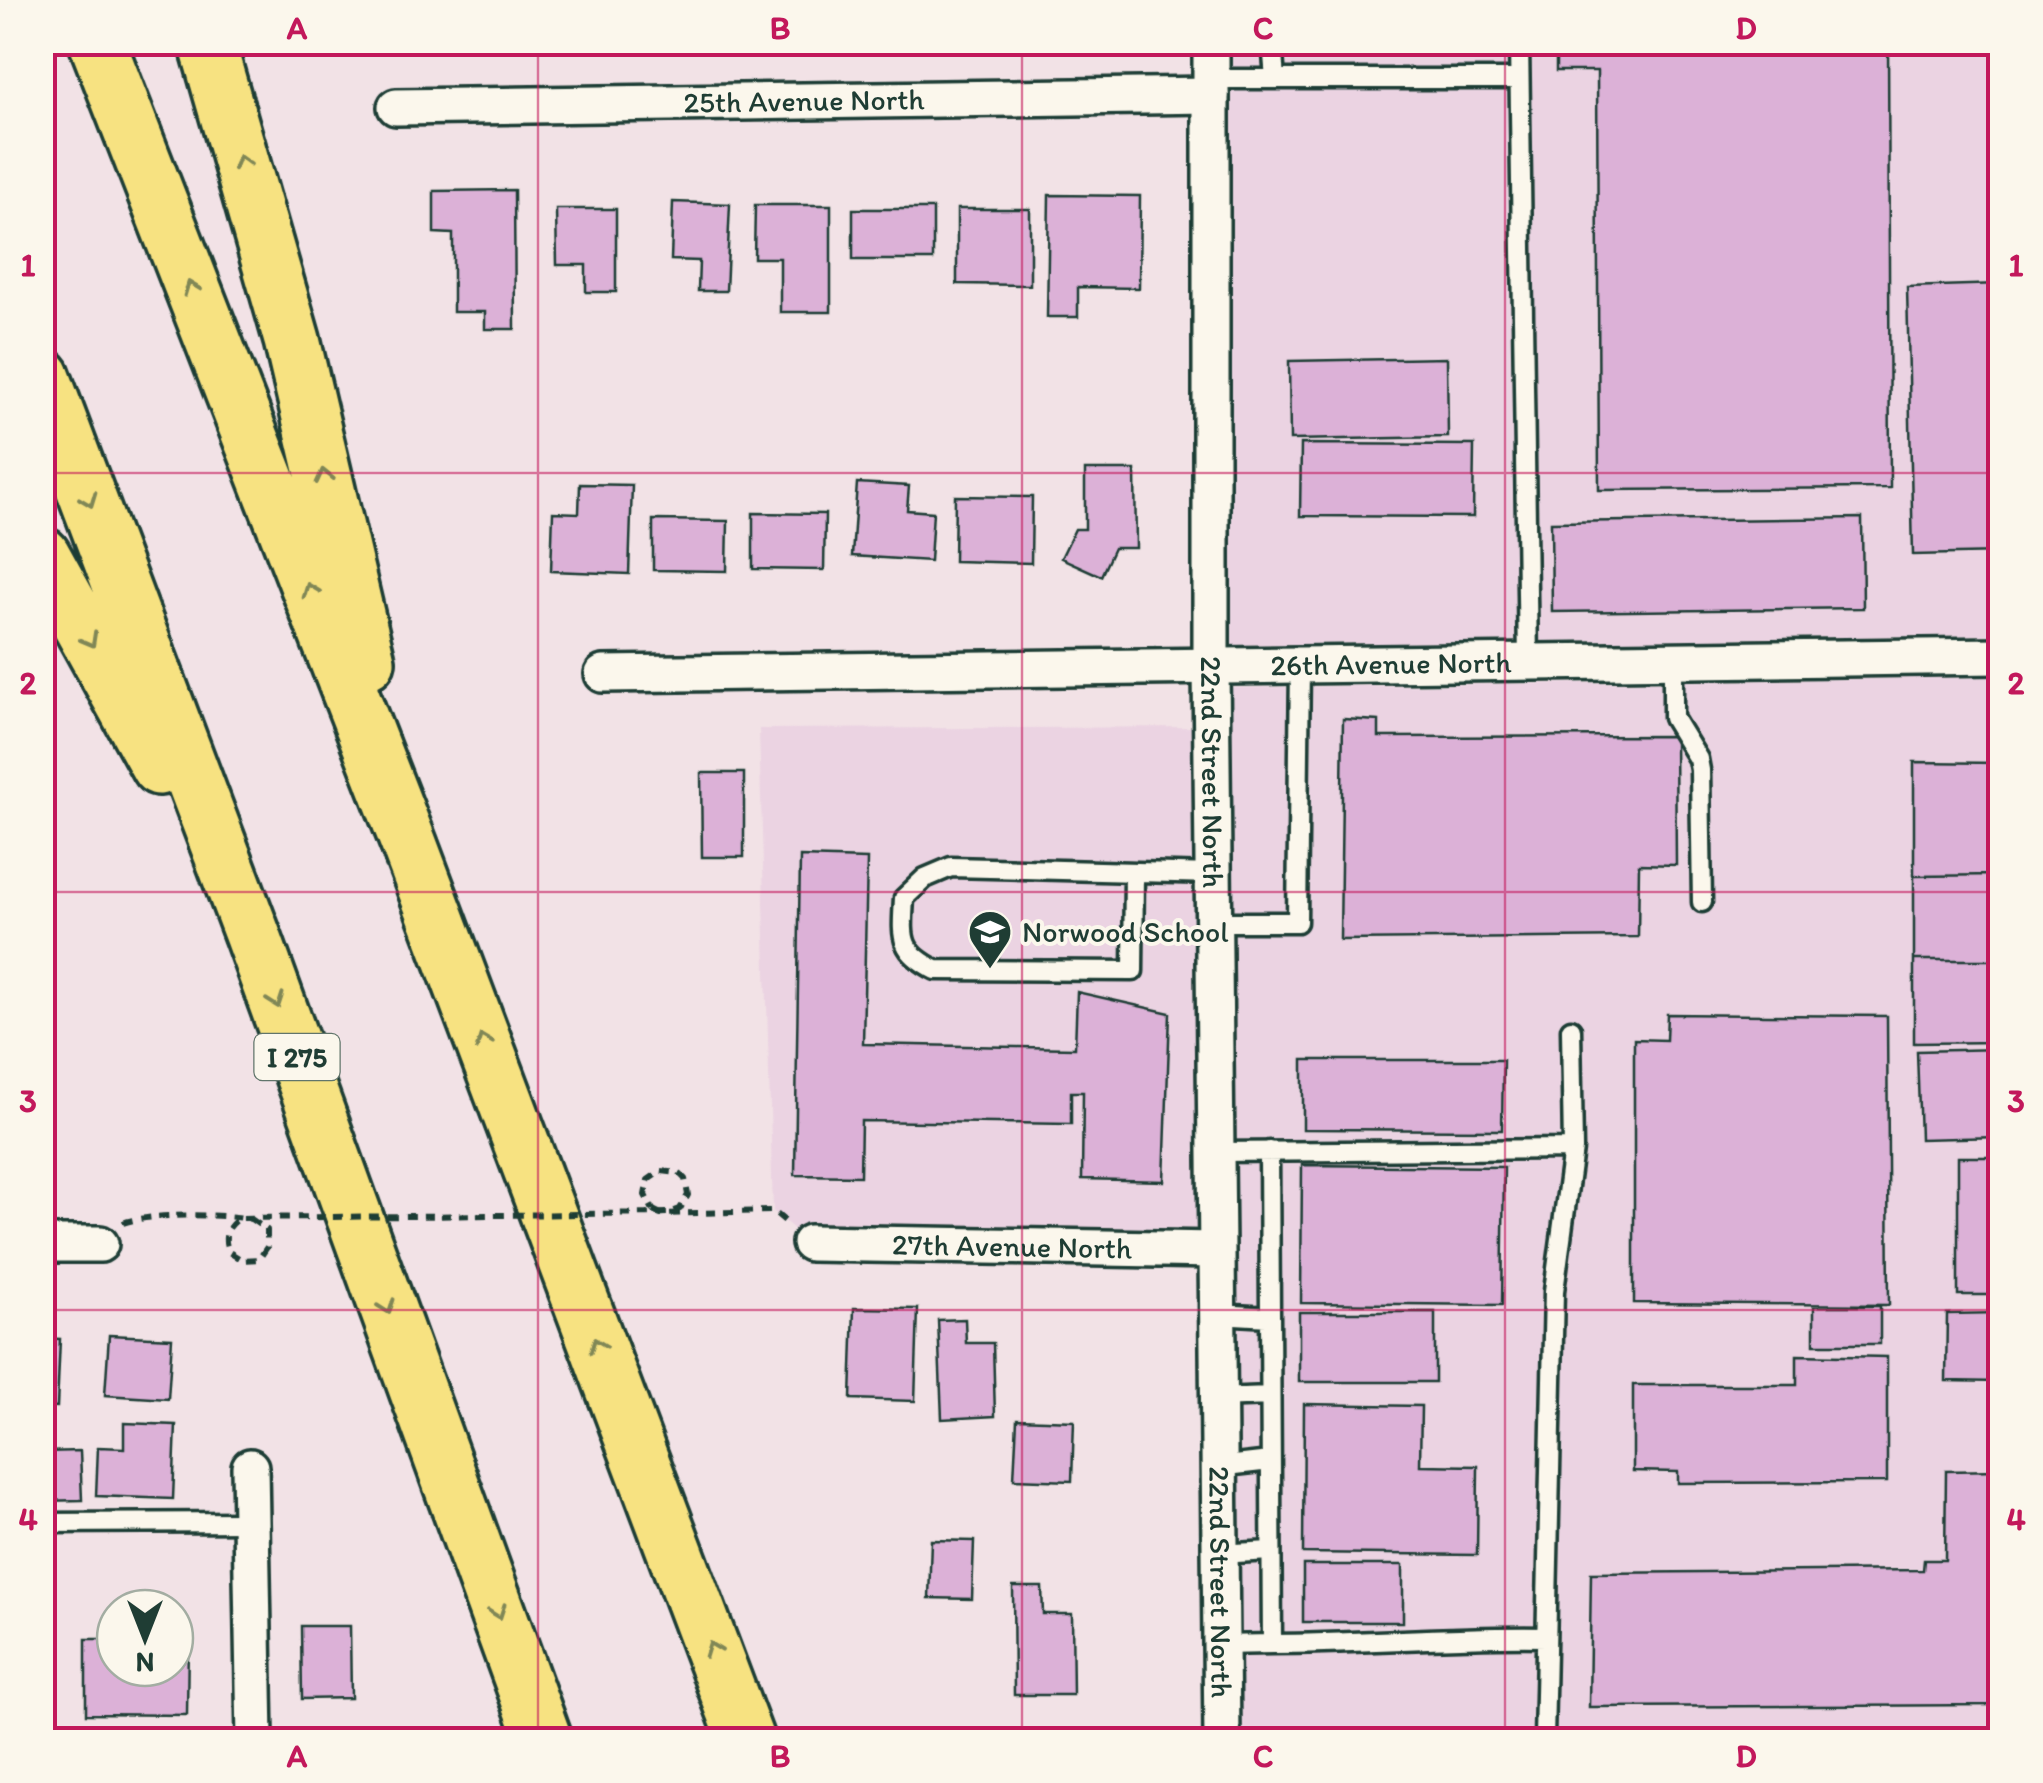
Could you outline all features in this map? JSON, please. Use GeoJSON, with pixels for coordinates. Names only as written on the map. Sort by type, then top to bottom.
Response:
{"type":"FeatureCollection","features":[{"type":"Feature","properties":{"kind":"highway"},"geometry":{"type":"LineString","coordinates":[[97,42],[409,844],[746,1740]]}},
{"type":"Feature","properties":{"kind":"highway"},"geometry":{"type":"LineString","coordinates":[[207,42],[292,340],[409,844]]}},
{"type":"Feature","properties":{"kind":"highway","name":"I 275"},"geometry":{"type":"LineString","coordinates":[[42,376],[252,934],[544,1740]]}},
{"type":"Feature","properties":{"kind":"highway"},"geometry":{"type":"LineString","coordinates":[[42,555],[252,934]]}},
{"type":"Feature","properties":{"kind":"street","name":"22nd Street North"},"geometry":{"type":"LineString","coordinates":[[1211,42],[1211,666],[1222,1740]]}},
{"type":"Feature","properties":{"kind":"street","name":"25th Avenue North"},"geometry":{"type":"LineString","coordinates":[[396,107],[1211,86]]}},
{"type":"Feature","properties":{"kind":"street","name":"26th Avenue North"},"geometry":{"type":"LineString","coordinates":[[603,674],[2000,656]]}},
{"type":"Feature","properties":{"kind":"street","name":"27th Avenue North"},"geometry":{"type":"LineString","coordinates":[[810,1242],[1216,1250]]}},
{"type":"Feature","properties":{"kind":"street"},"geometry":{"type":"LineString","coordinates":[[42,1244],[100,1244]]}},
{"type":"Feature","properties":{"kind":"street"},"geometry":{"type":"LineString","coordinates":[[250,1467],[255,1740]]}},
{"type":"Feature","properties":{"kind":"lane"},"geometry":{"type":"LineString","coordinates":[[1272,42],[1274,78]]}},
{"type":"Feature","properties":{"kind":"lane"},"geometry":{"type":"LineString","coordinates":[[1519,42],[1528,662]]}},
{"type":"Feature","properties":{"kind":"lane"},"geometry":{"type":"LineString","coordinates":[[1211,86],[1274,78],[1519,78]]}},
{"type":"Feature","properties":{"kind":"lane"},"geometry":{"type":"LineString","coordinates":[[1672,660],[1673,718],[1698,759],[1700,770],[1702,902]]}},
{"type":"Feature","properties":{"kind":"lane"},"geometry":{"type":"LineString","coordinates":[[1214,922],[1297,922],[1300,665]]}},
{"type":"Feature","properties":{"kind":"lane"},"geometry":{"type":"LineString","coordinates":[[1134,872],[1133,971],[936,970],[914,959],[902,934],[904,898],[925,878],[950,867],[1213,874]]}},
{"type":"Feature","properties":{"kind":"lane"},"geometry":{"type":"LineString","coordinates":[[1544,1740],[1554,1291],[1573,1149],[1571,1028]]}},
{"type":"Feature","properties":{"kind":"lane"},"geometry":{"type":"LineString","coordinates":[[1215,1152],[1573,1149]]}},
{"type":"Feature","properties":{"kind":"lane"},"geometry":{"type":"LineString","coordinates":[[1269,1150],[1272,1644]]}},
{"type":"Feature","properties":{"kind":"lane"},"geometry":{"type":"LineString","coordinates":[[1217,1314],[1270,1318]]}},
{"type":"Feature","properties":{"kind":"lane"},"geometry":{"type":"LineString","coordinates":[[1217,1398],[1270,1396]]}},
{"type":"Feature","properties":{"kind":"lane"},"geometry":{"type":"LineString","coordinates":[[1218,1467],[1270,1461]]}},
{"type":"Feature","properties":{"kind":"lane"},"geometry":{"type":"LineString","coordinates":[[42,1523],[252,1522]]}},
{"type":"Feature","properties":{"kind":"lane"},"geometry":{"type":"LineString","coordinates":[[1219,1554],[1270,1551]]}},
{"type":"Feature","properties":{"kind":"lane"},"geometry":{"type":"LineString","coordinates":[[1220,1646],[1546,1638]]}},
{"type":"Feature","properties":{"kind":"path"},"geometry":{"type":"LineString","coordinates":[[100,1244],[128,1220],[234,1216],[251,1219],[267,1230],[267,1247],[258,1258],[242,1260],[229,1252],[225,1238],[227,1230],[240,1218],[668,1213],[680,1210],[688,1195],[685,1180],[679,1173],[661,1171],[648,1180],[644,1195],[653,1210],[661,1214],[773,1211],[810,1242]]}},
{"type":"Feature","properties":{"kind":"shaded area"},"geometry":{"type":"Polygon","coordinates":[[[1230,43],[2000,43],[2000,635],[1230,645],[1230,43]]]}},
{"type":"Feature","properties":{"kind":"shaded area"},"geometry":{"type":"Polygon","coordinates":[[[2000,677],[2000,1740],[1241,1740],[1231,688],[2000,677]]]}},
{"type":"Feature","properties":{"kind":"shaded area","name":"Norwood School"},"geometry":{"type":"Polygon","coordinates":[[[1212,727],[1216,1241],[810,1243],[773,1211],[759,729],[1212,727]]]}},
{"type":"Feature","properties":{"kind":"building"},"geometry":{"type":"Polygon","coordinates":[[[1556,42],[1888,42],[1890,488],[1599,490],[1597,71],[1556,71],[1556,42]]]}},
{"type":"Feature","properties":{"kind":"building"},"geometry":{"type":"Polygon","coordinates":[[[514,190],[515,329],[485,329],[485,312],[453,312],[453,234],[434,233],[434,191],[514,190]]]}},
{"type":"Feature","properties":{"kind":"building"},"geometry":{"type":"Polygon","coordinates":[[[1049,195],[1140,196],[1139,288],[1078,287],[1078,317],[1047,317],[1049,195]]]}},
{"type":"Feature","properties":{"kind":"building"},"geometry":{"type":"Polygon","coordinates":[[[673,202],[730,204],[726,291],[698,291],[699,261],[671,260],[673,202]]]}},
{"type":"Feature","properties":{"kind":"building"},"geometry":{"type":"Polygon","coordinates":[[[755,205],[831,205],[831,312],[780,312],[780,258],[754,258],[755,205]]]}},
{"type":"Feature","properties":{"kind":"building"},"geometry":{"type":"Polygon","coordinates":[[[556,209],[616,209],[616,292],[586,292],[586,265],[557,265],[556,209]]]}},
{"type":"Feature","properties":{"kind":"building"},"geometry":{"type":"Polygon","coordinates":[[[853,209],[933,209],[933,260],[853,260],[853,209]]]}},
{"type":"Feature","properties":{"kind":"building"},"geometry":{"type":"Polygon","coordinates":[[[957,209],[1030,209],[1030,285],[957,284],[957,209]]]}},
{"type":"Feature","properties":{"kind":"building"},"geometry":{"type":"Polygon","coordinates":[[[2000,284],[2000,553],[1913,555],[1907,287],[2000,284]]]}},
{"type":"Feature","properties":{"kind":"building"},"geometry":{"type":"Polygon","coordinates":[[[1447,358],[1448,437],[1290,440],[1289,361],[1447,358]]]}},
{"type":"Feature","properties":{"kind":"building"},"geometry":{"type":"Polygon","coordinates":[[[1301,444],[1474,445],[1473,517],[1300,516],[1301,444]]]}},
{"type":"Feature","properties":{"kind":"building"},"geometry":{"type":"Polygon","coordinates":[[[1085,470],[1135,470],[1136,548],[1114,548],[1101,576],[1061,558],[1075,529],[1085,529],[1085,470]]]}},
{"type":"Feature","properties":{"kind":"building"},"geometry":{"type":"Polygon","coordinates":[[[857,483],[909,486],[907,510],[933,512],[930,561],[852,556],[857,483]]]}},
{"type":"Feature","properties":{"kind":"building"},"geometry":{"type":"Polygon","coordinates":[[[580,484],[632,485],[629,574],[551,571],[553,512],[579,513],[580,484]]]}},
{"type":"Feature","properties":{"kind":"building"},"geometry":{"type":"Polygon","coordinates":[[[955,496],[1032,497],[1031,563],[954,561],[955,496]]]}},
{"type":"Feature","properties":{"kind":"building"},"geometry":{"type":"Polygon","coordinates":[[[753,513],[825,514],[824,570],[753,569],[753,513]]]}},
{"type":"Feature","properties":{"kind":"building"},"geometry":{"type":"Polygon","coordinates":[[[1862,518],[1863,608],[1552,612],[1551,522],[1862,518]]]}},
{"type":"Feature","properties":{"kind":"building"},"geometry":{"type":"Polygon","coordinates":[[[653,520],[728,521],[727,571],[653,570],[653,520]]]}},
{"type":"Feature","properties":{"kind":"building"},"geometry":{"type":"Polygon","coordinates":[[[1343,719],[1379,721],[1379,737],[1675,736],[1676,865],[1639,864],[1638,937],[1340,940],[1343,719]]]}},
{"type":"Feature","properties":{"kind":"building"},"geometry":{"type":"Polygon","coordinates":[[[1914,762],[2000,763],[2000,875],[1914,876],[1914,762]]]}},
{"type":"Feature","properties":{"kind":"building"},"geometry":{"type":"Polygon","coordinates":[[[701,773],[744,773],[744,857],[702,857],[701,773]]]}},
{"type":"Feature","properties":{"kind":"building"},"geometry":{"type":"Polygon","coordinates":[[[800,857],[867,859],[863,1044],[1075,1048],[1077,992],[1170,1013],[1164,1181],[1082,1179],[1083,1092],[1071,1092],[1071,1124],[861,1121],[860,1176],[795,1175],[800,857]]]}},
{"type":"Feature","properties":{"kind":"building"},"geometry":{"type":"Polygon","coordinates":[[[2000,875],[2000,960],[1914,960],[1914,876],[2000,875]]]}},
{"type":"Feature","properties":{"kind":"building"},"geometry":{"type":"Polygon","coordinates":[[[1914,960],[2000,960],[2000,1042],[1914,1043],[1914,960]]]}},
{"type":"Feature","properties":{"kind":"building"},"geometry":{"type":"Polygon","coordinates":[[[1667,1014],[1887,1016],[1889,1305],[1634,1303],[1634,1039],[1666,1040],[1667,1014]]]}},
{"type":"Feature","properties":{"kind":"building"},"geometry":{"type":"Polygon","coordinates":[[[2000,1049],[2000,1137],[1920,1139],[1917,1051],[2000,1049]]]}},
{"type":"Feature","properties":{"kind":"building"},"geometry":{"type":"Polygon","coordinates":[[[1303,1060],[1503,1060],[1502,1130],[1303,1129],[1303,1060]]]}},
{"type":"Feature","properties":{"kind":"building"},"geometry":{"type":"Polygon","coordinates":[[[1958,1157],[2000,1157],[2000,1295],[1958,1295],[1958,1157]]]}},
{"type":"Feature","properties":{"kind":"building"},"geometry":{"type":"Polygon","coordinates":[[[1302,1165],[1504,1167],[1502,1305],[1301,1303],[1302,1165]]]}},
{"type":"Feature","properties":{"kind":"building"},"geometry":{"type":"Polygon","coordinates":[[[1814,1306],[1880,1306],[1880,1344],[1814,1344],[1814,1306]]]}},
{"type":"Feature","properties":{"kind":"building"},"geometry":{"type":"Polygon","coordinates":[[[854,1308],[918,1309],[915,1401],[851,1399],[854,1308]]]}},
{"type":"Feature","properties":{"kind":"building"},"geometry":{"type":"Polygon","coordinates":[[[1299,1312],[1435,1312],[1435,1382],[1299,1382],[1299,1312]]]}},
{"type":"Feature","properties":{"kind":"building"},"geometry":{"type":"Polygon","coordinates":[[[2000,1313],[2000,1382],[1946,1381],[1947,1314],[2000,1313]]]}},
{"type":"Feature","properties":{"kind":"building"},"geometry":{"type":"Polygon","coordinates":[[[965,1319],[966,1343],[993,1343],[995,1416],[942,1419],[938,1320],[965,1319]]]}},
{"type":"Feature","properties":{"kind":"building"},"geometry":{"type":"Polygon","coordinates":[[[109,1335],[172,1338],[168,1399],[105,1395],[109,1335]]]}},
{"type":"Feature","properties":{"kind":"building"},"geometry":{"type":"Polygon","coordinates":[[[42,1338],[60,1339],[57,1407],[42,1406],[42,1338]]]}},
{"type":"Feature","properties":{"kind":"building"},"geometry":{"type":"Polygon","coordinates":[[[1797,1355],[1887,1357],[1887,1482],[1678,1483],[1678,1472],[1633,1471],[1633,1385],[1797,1385],[1797,1355]]]}},
{"type":"Feature","properties":{"kind":"building"},"geometry":{"type":"Polygon","coordinates":[[[1304,1404],[1421,1406],[1420,1465],[1478,1466],[1477,1555],[1303,1553],[1304,1404]]]}},
{"type":"Feature","properties":{"kind":"building"},"geometry":{"type":"Polygon","coordinates":[[[1017,1419],[1074,1421],[1072,1481],[1014,1479],[1017,1419]]]}},
{"type":"Feature","properties":{"kind":"building"},"geometry":{"type":"Polygon","coordinates":[[[124,1423],[176,1425],[173,1499],[96,1496],[98,1447],[124,1448],[124,1423]]]}},
{"type":"Feature","properties":{"kind":"building"},"geometry":{"type":"Polygon","coordinates":[[[80,1451],[82,1500],[42,1501],[42,1452],[80,1451]]]}},
{"type":"Feature","properties":{"kind":"building"},"geometry":{"type":"Polygon","coordinates":[[[2000,1470],[2000,1705],[1589,1707],[1591,1573],[1923,1570],[1924,1560],[1945,1560],[1946,1471],[2000,1470]]]}},
{"type":"Feature","properties":{"kind":"building"},"geometry":{"type":"Polygon","coordinates":[[[931,1540],[974,1541],[972,1599],[929,1598],[931,1540]]]}},
{"type":"Feature","properties":{"kind":"building"},"geometry":{"type":"Polygon","coordinates":[[[1303,1565],[1403,1565],[1403,1622],[1303,1622],[1303,1565]]]}},
{"type":"Feature","properties":{"kind":"building"},"geometry":{"type":"Polygon","coordinates":[[[1013,1587],[1042,1587],[1043,1614],[1072,1614],[1073,1695],[1014,1695],[1013,1587]]]}},
{"type":"Feature","properties":{"kind":"building"},"geometry":{"type":"Polygon","coordinates":[[[301,1626],[350,1626],[351,1698],[302,1699],[301,1626]]]}},
{"type":"Feature","properties":{"kind":"building"},"geometry":{"type":"Polygon","coordinates":[[[86,1639],[95,1639],[95,1688],[187,1688],[187,1715],[86,1714],[86,1639]]]}},
{"type":"Feature","properties":{"kind":"place","name":"Norwood School"},"geometry":{"type":"Point","coordinates":[990,970]}}]}
